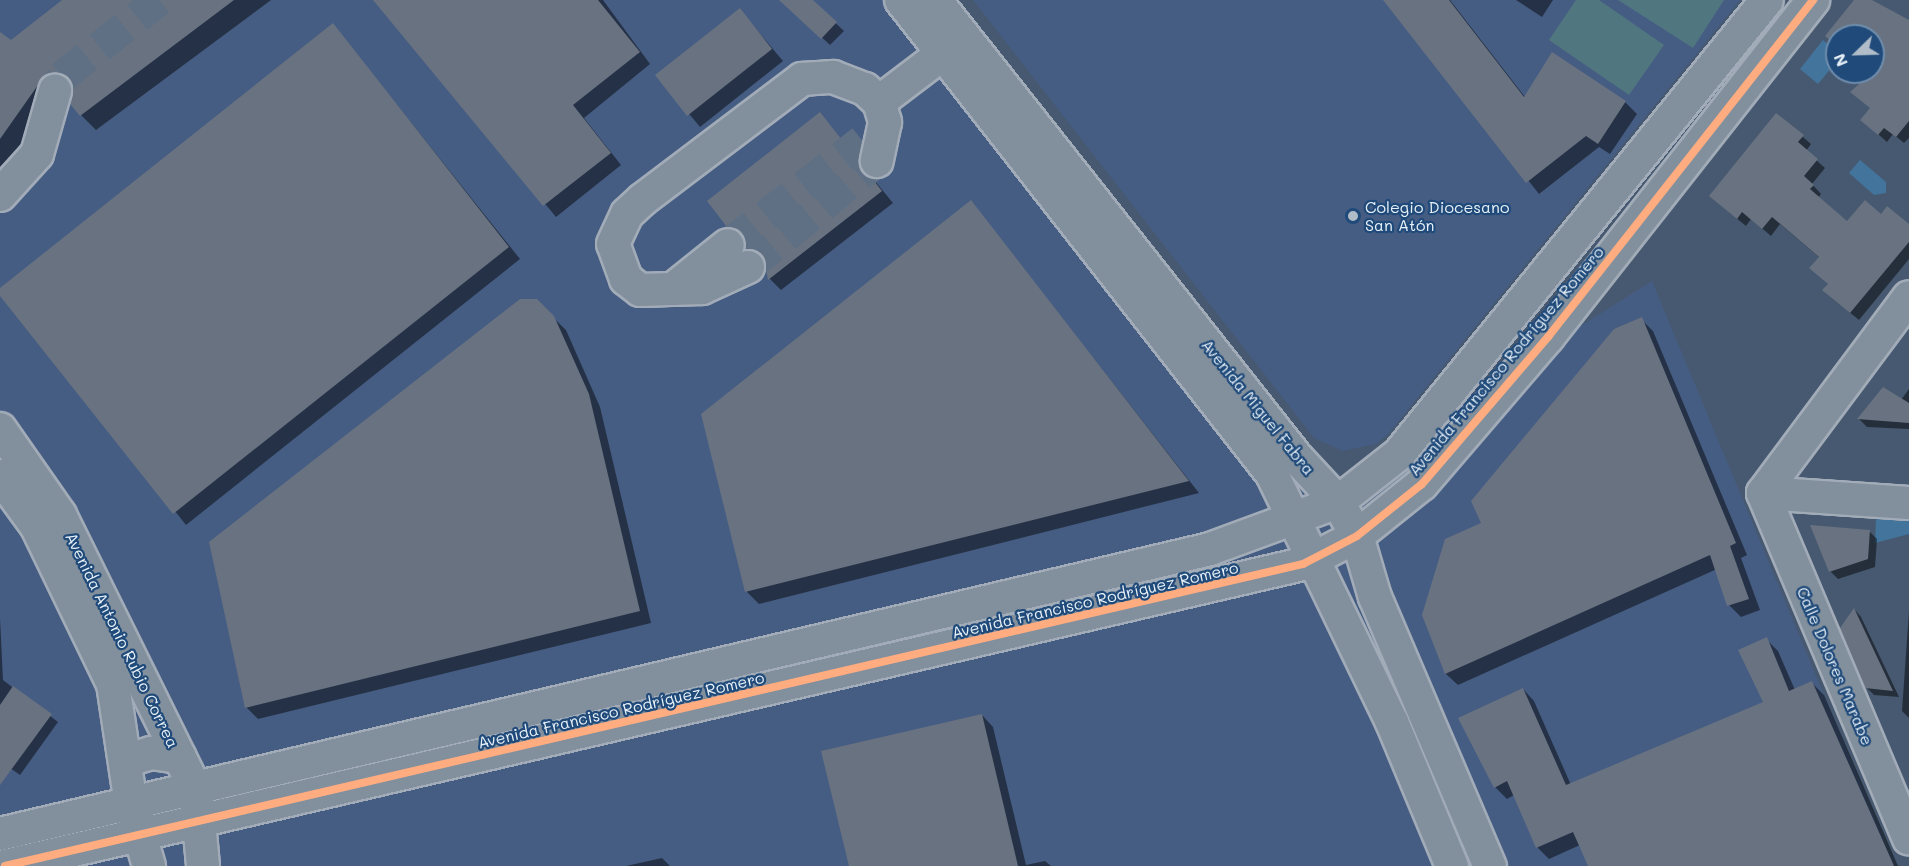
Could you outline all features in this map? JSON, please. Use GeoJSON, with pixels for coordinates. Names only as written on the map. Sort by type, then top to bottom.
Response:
{"type":"FeatureCollection","features":[{"type":"Feature","properties":{"kind":"street","name":"Avenida Miguel Fabra"},"geometry":{"type":"LineString","coordinates":[[900,0],[953,46],[1338,502],[1358,536],[1376,597],[1490,866]]}},
{"type":"Feature","properties":{"kind":"street","name":"Avenida Miguel Fabra"},"geometry":{"type":"LineString","coordinates":[[935,0],[953,46],[1272,474],[1314,558],[1452,866]]}},
{"type":"Feature","properties":{"kind":"street","name":"Avenida Francisco Rodríguez Romero"},"geometry":{"type":"LineString","coordinates":[[0,834],[196,790],[1186,555],[1294,521],[1338,502],[1399,454],[1767,0]]}},
{"type":"Feature","properties":{"kind":"street","name":"Avenida Francisco Rodríguez Romero"},"geometry":{"type":"LineString","coordinates":[[5,866],[1226,584],[1314,558],[1358,536],[1422,484],[1548,337],[1813,0]]}},
{"type":"Feature","properties":{"kind":"street"},"geometry":{"type":"LineString","coordinates":[[738,256],[702,288],[668,293],[640,290],[616,262],[613,244],[627,214],[796,82],[832,77],[876,132],[953,46]]}},
{"type":"Feature","properties":{"kind":"street"},"geometry":{"type":"LineString","coordinates":[[0,195],[37,154],[55,92]]}},
{"type":"Feature","properties":{"kind":"street"},"geometry":{"type":"LineString","coordinates":[[1763,493],[1909,297]]}},
{"type":"Feature","properties":{"kind":"street","name":"Avenida Antonio Rubio Correa"},"geometry":{"type":"LineString","coordinates":[[0,429],[60,515],[113,684],[131,804],[138,835],[149,866]]}},
{"type":"Feature","properties":{"kind":"street","name":"Avenida Antonio Rubio Correa"},"geometry":{"type":"LineString","coordinates":[[0,476],[84,591],[180,757],[196,790],[203,866]]}},
{"type":"Feature","properties":{"kind":"street"},"geometry":{"type":"LineString","coordinates":[[1763,493],[1909,502]]}},
{"type":"Feature","properties":{"kind":"street","name":"Calle Dolores Marabe"},"geometry":{"type":"LineString","coordinates":[[1763,493],[1909,838]]}},
{"type":"Feature","properties":{"kind":"street"},"geometry":{"type":"LineString","coordinates":[[125,761],[151,753],[180,757]]}},
{"type":"Feature","properties":{"kind":"shaded area"},"geometry":{"type":"Polygon","coordinates":[[[0,0],[959,0],[1337,480],[1652,281],[1895,866],[0,866],[0,0]]]}},
{"type":"Feature","properties":{"kind":"shaded area","name":"Colegio Diocesano San Atón"},"geometry":{"type":"Polygon","coordinates":[[[973,0],[1740,0],[1389,433],[1376,444],[1343,451],[1314,438],[973,0]]]}},
{"type":"Feature","properties":{"kind":"shaded area"},"geometry":{"type":"Polygon","coordinates":[[[1823,40],[1825,42],[1825,76],[1818,84],[1800,69],[1823,40]]]}},
{"type":"Feature","properties":{"kind":"shaded area"},"geometry":{"type":"Polygon","coordinates":[[[1860,160],[1886,182],[1886,193],[1874,195],[1849,173],[1860,160]]]}},
{"type":"Feature","properties":{"kind":"shaded area"},"geometry":{"type":"Polygon","coordinates":[[[1876,519],[1909,521],[1909,534],[1875,543],[1876,519]]]}},
{"type":"Feature","properties":{"kind":"green space"},"geometry":{"type":"Polygon","coordinates":[[[1576,0],[1599,0],[1664,45],[1629,95],[1549,40],[1576,0]]]}},
{"type":"Feature","properties":{"kind":"green space"},"geometry":{"type":"Polygon","coordinates":[[[1618,0],[1724,0],[1693,48],[1618,0]]]}},
{"type":"Feature","properties":{"kind":"building"},"geometry":{"type":"Polygon","coordinates":[[[62,0],[234,0],[80,116],[70,104],[68,79],[59,74],[43,78],[0,139],[0,32],[11,40],[62,0]]]}},
{"type":"Feature","properties":{"kind":"building"},"geometry":{"type":"Polygon","coordinates":[[[373,0],[598,0],[640,52],[573,105],[611,153],[543,206],[373,0]]]}},
{"type":"Feature","properties":{"kind":"building"},"geometry":{"type":"Polygon","coordinates":[[[779,0],[813,0],[837,22],[821,39],[779,0]]]}},
{"type":"Feature","properties":{"kind":"building"},"geometry":{"type":"Polygon","coordinates":[[[1383,0],[1449,0],[1524,97],[1552,52],[1626,101],[1598,144],[1586,136],[1526,183],[1383,0]]]}},
{"type":"Feature","properties":{"kind":"building"},"geometry":{"type":"Polygon","coordinates":[[[1854,0],[1872,0],[1909,20],[1909,121],[1896,137],[1884,128],[1878,135],[1860,120],[1870,108],[1850,92],[1859,84],[1885,84],[1885,24],[1835,24],[1854,0]]]}},
{"type":"Feature","properties":{"kind":"building"},"geometry":{"type":"Polygon","coordinates":[[[740,8],[772,49],[687,116],[655,75],[740,8]]]}},
{"type":"Feature","properties":{"kind":"building"},"geometry":{"type":"Polygon","coordinates":[[[333,23],[509,247],[173,514],[0,296],[0,288],[333,23]]]}},
{"type":"Feature","properties":{"kind":"building"},"geometry":{"type":"Polygon","coordinates":[[[820,112],[882,191],[768,280],[764,259],[745,250],[742,234],[727,227],[707,201],[820,112]]]}},
{"type":"Feature","properties":{"kind":"building"},"geometry":{"type":"Polygon","coordinates":[[[1776,113],[1804,135],[1798,142],[1818,159],[1804,176],[1814,185],[1810,189],[1847,221],[1865,200],[1881,214],[1887,206],[1909,224],[1909,242],[1850,313],[1822,290],[1828,284],[1809,268],[1819,257],[1772,217],[1762,229],[1742,212],[1737,219],[1709,196],[1776,113]]]}},
{"type":"Feature","properties":{"kind":"building"},"geometry":{"type":"Polygon","coordinates":[[[971,200],[1189,481],[745,592],[701,414],[971,200]]]}},
{"type":"Feature","properties":{"kind":"building"},"geometry":{"type":"Polygon","coordinates":[[[520,299],[537,299],[554,316],[589,394],[640,611],[245,708],[209,542],[520,299]]]}},
{"type":"Feature","properties":{"kind":"building"},"geometry":{"type":"Polygon","coordinates":[[[1642,317],[1736,543],[1730,546],[1749,599],[1727,606],[1710,555],[1445,674],[1422,615],[1445,539],[1481,523],[1471,501],[1614,329],[1642,317]]]}},
{"type":"Feature","properties":{"kind":"building"},"geometry":{"type":"Polygon","coordinates":[[[1883,387],[1909,403],[1909,423],[1857,419],[1883,387]]]}},
{"type":"Feature","properties":{"kind":"building"},"geometry":{"type":"Polygon","coordinates":[[[1810,525],[1870,530],[1868,559],[1829,572],[1810,525]]]}},
{"type":"Feature","properties":{"kind":"building"},"geometry":{"type":"Polygon","coordinates":[[[1854,608],[1893,691],[1865,688],[1840,628],[1854,608]]]}},
{"type":"Feature","properties":{"kind":"building"},"geometry":{"type":"Polygon","coordinates":[[[1767,637],[1789,691],[1812,681],[1894,866],[1588,866],[1573,832],[1536,848],[1507,781],[1494,788],[1458,718],[1523,688],[1566,785],[1763,702],[1738,650],[1767,637]]]}},
{"type":"Feature","properties":{"kind":"building"},"geometry":{"type":"Polygon","coordinates":[[[13,686],[52,714],[0,785],[0,705],[13,686]]]}},
{"type":"Feature","properties":{"kind":"building"},"geometry":{"type":"Polygon","coordinates":[[[982,714],[1018,866],[849,866],[821,751],[982,714]]]}},
{"type":"Feature","properties":{"kind":"tunnel"},"geometry":{"type":"LineString","coordinates":[[55,91],[62,77],[159,0]]}},
{"type":"Feature","properties":{"kind":"tunnel"},"geometry":{"type":"LineString","coordinates":[[728,245],[862,141]]}},
{"type":"Feature","properties":{"kind":"tunnel"},"geometry":{"type":"LineString","coordinates":[[748,267],[877,161]]}},
{"type":"Feature","properties":{"kind":"cycle path"},"geometry":{"type":"LineString","coordinates":[[5,866],[1303,564],[1357,536],[1422,484],[1548,337],[1813,0]]}},
{"type":"Feature","properties":{"kind":"place","name":"Colegio Diocesano San Atón"},"geometry":{"type":"Point","coordinates":[1353,216]}}]}
